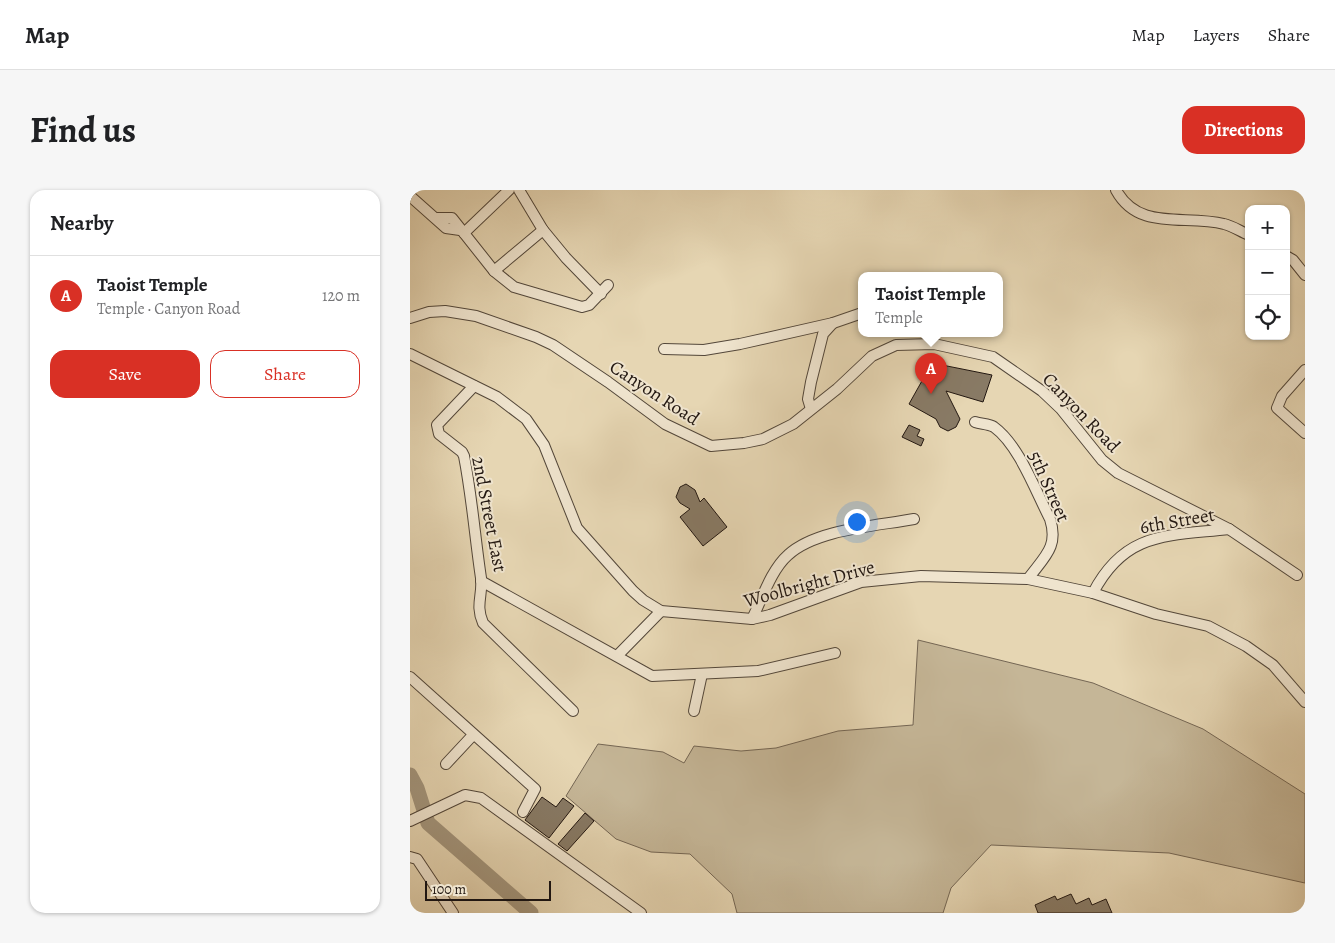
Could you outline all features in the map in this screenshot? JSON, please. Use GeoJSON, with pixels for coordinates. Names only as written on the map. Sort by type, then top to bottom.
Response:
{"type":"FeatureCollection","features":[{"type":"Feature","properties":{"kind":"street"},"geometry":{"type":"LineString","coordinates":[[462,231],[509,190]]}},
{"type":"Feature","properties":{"kind":"street"},"geometry":{"type":"LineString","coordinates":[[519,190],[543,230],[566,258],[601,294]]}},
{"type":"Feature","properties":{"kind":"street"},"geometry":{"type":"LineString","coordinates":[[1116,190],[1123,203],[1134,211],[1155,219],[1186,219],[1225,224],[1245,234]]}},
{"type":"Feature","properties":{"kind":"street"},"geometry":{"type":"LineString","coordinates":[[410,196],[446,228],[462,231]]}},
{"type":"Feature","properties":{"kind":"street"},"geometry":{"type":"LineString","coordinates":[[437,218],[452,218],[494,271],[514,287],[574,306],[589,305],[608,285]]}},
{"type":"Feature","properties":{"kind":"street"},"geometry":{"type":"LineString","coordinates":[[494,271],[543,230]]}},
{"type":"Feature","properties":{"kind":"street"},"geometry":{"type":"LineString","coordinates":[[1290,258],[1305,275]]}},
{"type":"Feature","properties":{"kind":"street","name":"Canyon Road"},"geometry":{"type":"LineString","coordinates":[[410,318],[429,312],[445,311],[476,316],[536,337],[553,345],[608,382],[665,424],[711,446],[744,444],[763,439],[793,424],[837,389],[872,356],[896,345],[934,344],[994,357],[1042,391],[1061,409],[1102,460],[1118,473],[1229,528],[1297,574]]}},
{"type":"Feature","properties":{"kind":"street"},"geometry":{"type":"LineString","coordinates":[[664,349],[704,350],[833,323],[858,314]]}},
{"type":"Feature","properties":{"kind":"street"},"geometry":{"type":"LineString","coordinates":[[811,409],[808,399],[810,382],[823,334],[833,323]]}},
{"type":"Feature","properties":{"kind":"street","name":"Woolbright Drive"},"geometry":{"type":"LineString","coordinates":[[410,354],[474,386],[516,410],[531,425],[544,445],[578,528],[632,591],[662,611],[752,619],[770,615],[861,582],[921,576],[1028,579],[1092,593],[1156,614],[1208,626],[1246,646],[1273,665],[1305,702]]}},
{"type":"Feature","properties":{"kind":"street"},"geometry":{"type":"LineString","coordinates":[[1305,370],[1282,396],[1276,408],[1305,433]]}},
{"type":"Feature","properties":{"kind":"street","name":"2nd Street East"},"geometry":{"type":"LineString","coordinates":[[474,386],[437,425],[439,434],[462,452],[464,456],[475,520],[481,580],[652,676],[758,671],[835,653]]}},
{"type":"Feature","properties":{"kind":"street","name":"5th Street"},"geometry":{"type":"LineString","coordinates":[[976,422],[992,426],[1005,437],[1016,452],[1050,519],[1054,531],[1052,548],[1028,579]]}},
{"type":"Feature","properties":{"kind":"street"},"geometry":{"type":"LineString","coordinates":[[752,619],[779,565],[788,554],[809,542],[842,531],[914,519]]}},
{"type":"Feature","properties":{"kind":"street","name":"6th Street"},"geometry":{"type":"LineString","coordinates":[[1092,593],[1099,580],[1120,556],[1132,547],[1149,539],[1229,528]]}},
{"type":"Feature","properties":{"kind":"street"},"geometry":{"type":"LineString","coordinates":[[481,580],[479,607],[483,624],[573,711]]}},
{"type":"Feature","properties":{"kind":"street"},"geometry":{"type":"LineString","coordinates":[[617,656],[662,611]]}},
{"type":"Feature","properties":{"kind":"street"},"geometry":{"type":"LineString","coordinates":[[694,711],[702,674]]}},
{"type":"Feature","properties":{"kind":"street"},"geometry":{"type":"LineString","coordinates":[[410,677],[473,735],[535,788],[523,812]]}},
{"type":"Feature","properties":{"kind":"street"},"geometry":{"type":"LineString","coordinates":[[446,764],[473,735]]}},
{"type":"Feature","properties":{"kind":"street"},"geometry":{"type":"LineString","coordinates":[[411,821],[465,795],[481,798],[641,913]]}},
{"type":"Feature","properties":{"kind":"street"},"geometry":{"type":"LineString","coordinates":[[410,857],[417,859],[453,913]]}},
{"type":"Feature","properties":{"kind":"shaded area"},"geometry":{"type":"Polygon","coordinates":[[[918,640],[1093,683],[1203,729],[1305,794],[1305,883],[1169,853],[991,845],[951,888],[943,913],[737,913],[732,894],[690,854],[651,852],[616,839],[566,796],[598,744],[663,752],[684,763],[694,746],[741,751],[776,748],[838,731],[913,725],[918,640]]]}},
{"type":"Feature","properties":{"kind":"building"},"geometry":{"type":"Polygon","coordinates":[[[932,363],[992,375],[983,402],[946,391],[960,419],[956,427],[948,431],[940,427],[936,419],[909,404],[932,363]]]}},
{"type":"Feature","properties":{"kind":"building"},"geometry":{"type":"Polygon","coordinates":[[[909,425],[920,430],[917,436],[924,439],[921,446],[902,437],[909,425]]]}},
{"type":"Feature","properties":{"kind":"building"},"geometry":{"type":"Polygon","coordinates":[[[686,484],[695,490],[700,502],[704,498],[727,527],[703,546],[680,517],[690,509],[680,503],[676,497],[680,487],[686,484]]]}},
{"type":"Feature","properties":{"kind":"building"},"geometry":{"type":"Polygon","coordinates":[[[542,797],[556,807],[563,798],[574,806],[549,838],[525,820],[542,797]]]}},
{"type":"Feature","properties":{"kind":"building"},"geometry":{"type":"Polygon","coordinates":[[[585,813],[594,821],[567,851],[558,844],[585,813]]]}},
{"type":"Feature","properties":{"kind":"building"},"geometry":{"type":"Polygon","coordinates":[[[1071,894],[1076,904],[1089,898],[1092,905],[1106,899],[1112,913],[1038,913],[1035,905],[1055,896],[1057,900],[1071,894]]]}},
{"type":"Feature","properties":{"kind":"waterway"},"geometry":{"type":"LineString","coordinates":[[410,775],[417,788],[428,823],[531,913]]}},
{"type":"Feature","properties":{"kind":"place","name":"Taoist Temple"},"geometry":{"type":"Point","coordinates":[931,394]}}]}
